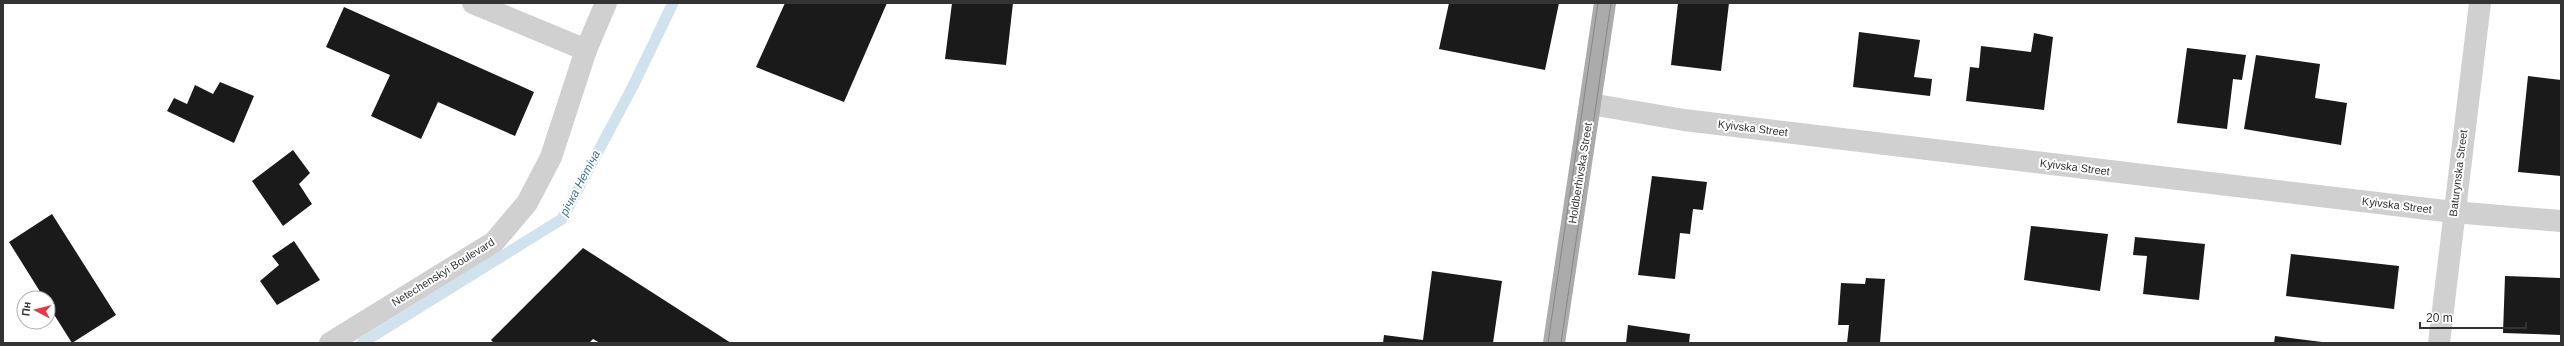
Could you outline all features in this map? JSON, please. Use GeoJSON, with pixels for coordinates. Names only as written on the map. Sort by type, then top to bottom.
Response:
{"type":"FeatureCollection","features":[{"type":"Feature","properties":{"kind":"main road","name":"Holdberhivska Street"},"geometry":{"type":"LineString","coordinates":[[1554,343],[1605,3]]}},
{"type":"Feature","properties":{"kind":"street"},"geometry":{"type":"LineString","coordinates":[[473,3],[586,50]]}},
{"type":"Feature","properties":{"kind":"street","name":"Netechenskyi Boulevard"},"geometry":{"type":"LineString","coordinates":[[330,343],[494,242],[527,202],[550,157],[586,50],[606,3]]}},
{"type":"Feature","properties":{"kind":"street","name":"Baturynska Street"},"geometry":{"type":"LineString","coordinates":[[2439,343],[2453,212],[2480,3]]}},
{"type":"Feature","properties":{"kind":"street","name":"Kyivska Street"},"geometry":{"type":"LineString","coordinates":[[1590,104],[1684,120],[2453,212],[2561,221]]}},
{"type":"Feature","properties":{"kind":"building"},"geometry":{"type":"Polygon","coordinates":[[[785,3],[887,3],[844,102],[756,67],[785,3]]]}},
{"type":"Feature","properties":{"kind":"building"},"geometry":{"type":"Polygon","coordinates":[[[952,3],[1013,3],[1006,65],[945,59],[952,3]]]}},
{"type":"Feature","properties":{"kind":"building"},"geometry":{"type":"Polygon","coordinates":[[[1449,3],[1559,3],[1545,70],[1439,49],[1449,3]]]}},
{"type":"Feature","properties":{"kind":"building"},"geometry":{"type":"Polygon","coordinates":[[[1678,3],[1729,3],[1721,71],[1671,65],[1678,3]]]}},
{"type":"Feature","properties":{"kind":"building"},"geometry":{"type":"Polygon","coordinates":[[[344,7],[534,92],[515,136],[438,102],[421,139],[371,116],[390,75],[326,47],[344,7]]]}},
{"type":"Feature","properties":{"kind":"building"},"geometry":{"type":"Polygon","coordinates":[[[1859,32],[1920,40],[1914,77],[1932,79],[1930,96],[1853,87],[1859,32]]]}},
{"type":"Feature","properties":{"kind":"building"},"geometry":{"type":"Polygon","coordinates":[[[2034,33],[2053,37],[2044,110],[1966,101],[1970,67],[1979,68],[1981,46],[2031,52],[2034,33]]]}},
{"type":"Feature","properties":{"kind":"building"},"geometry":{"type":"Polygon","coordinates":[[[2187,48],[2246,55],[2242,80],[2233,79],[2227,129],[2177,123],[2187,48]]]}},
{"type":"Feature","properties":{"kind":"building"},"geometry":{"type":"Polygon","coordinates":[[[2256,55],[2320,64],[2315,98],[2347,103],[2341,145],[2244,129],[2256,55]]]}},
{"type":"Feature","properties":{"kind":"building"},"geometry":{"type":"Polygon","coordinates":[[[2528,76],[2561,80],[2561,176],[2518,172],[2528,76]]]}},
{"type":"Feature","properties":{"kind":"building"},"geometry":{"type":"Polygon","coordinates":[[[220,82],[254,96],[234,143],[167,111],[174,98],[187,104],[195,85],[213,94],[220,82]]]}},
{"type":"Feature","properties":{"kind":"building"},"geometry":{"type":"Polygon","coordinates":[[[293,150],[310,173],[299,184],[312,204],[283,226],[252,181],[293,150]]]}},
{"type":"Feature","properties":{"kind":"building"},"geometry":{"type":"Polygon","coordinates":[[[1652,176],[1707,182],[1703,210],[1693,209],[1690,234],[1680,233],[1675,279],[1638,275],[1652,176]]]}},
{"type":"Feature","properties":{"kind":"building"},"geometry":{"type":"Polygon","coordinates":[[[52,214],[116,315],[72,343],[56,318],[56,290],[39,290],[9,242],[52,214]]]}},
{"type":"Feature","properties":{"kind":"building"},"geometry":{"type":"Polygon","coordinates":[[[2031,226],[2108,234],[2100,291],[2024,280],[2031,226]]]}},
{"type":"Feature","properties":{"kind":"building"},"geometry":{"type":"Polygon","coordinates":[[[2135,237],[2205,244],[2199,300],[2143,294],[2147,256],[2133,255],[2135,237]]]}},
{"type":"Feature","properties":{"kind":"building"},"geometry":{"type":"Polygon","coordinates":[[[294,241],[320,280],[277,305],[260,281],[279,265],[272,256],[294,241]]]}},
{"type":"Feature","properties":{"kind":"building"},"geometry":{"type":"Polygon","coordinates":[[[583,248],[731,343],[600,343],[593,339],[589,343],[494,343],[491,340],[583,248]]]}},
{"type":"Feature","properties":{"kind":"building"},"geometry":{"type":"Polygon","coordinates":[[[2291,254],[2399,266],[2394,309],[2286,296],[2291,254]]]}},
{"type":"Feature","properties":{"kind":"building"},"geometry":{"type":"Polygon","coordinates":[[[1432,271],[1502,281],[1493,343],[1383,343],[1384,335],[1423,340],[1432,271]]]}},
{"type":"Feature","properties":{"kind":"building"},"geometry":{"type":"Polygon","coordinates":[[[2505,276],[2561,278],[2561,335],[2503,333],[2505,276]]]}},
{"type":"Feature","properties":{"kind":"building"},"geometry":{"type":"Polygon","coordinates":[[[1866,278],[1885,279],[1880,343],[1847,343],[1849,325],[1838,325],[1841,283],[1865,284],[1866,278]]]}},
{"type":"Feature","properties":{"kind":"building"},"geometry":{"type":"Polygon","coordinates":[[[1628,325],[1690,334],[1689,343],[1626,343],[1628,325]]]}},
{"type":"Feature","properties":{"kind":"building"},"geometry":{"type":"Polygon","coordinates":[[[2275,336],[2322,342],[2322,343],[2274,343],[2275,336]]]}},
{"type":"Feature","properties":{"kind":"waterway","name":"річка Нетіча"},"geometry":{"type":"LineString","coordinates":[[362,343],[562,219],[632,88],[673,3]]}},
{"type":"Feature","properties":{"kind":"tram line"},"geometry":{"type":"LineString","coordinates":[[1548,343],[1598,3]]}},
{"type":"Feature","properties":{"kind":"tram line"},"geometry":{"type":"LineString","coordinates":[[1561,343],[1611,3]]}}]}
